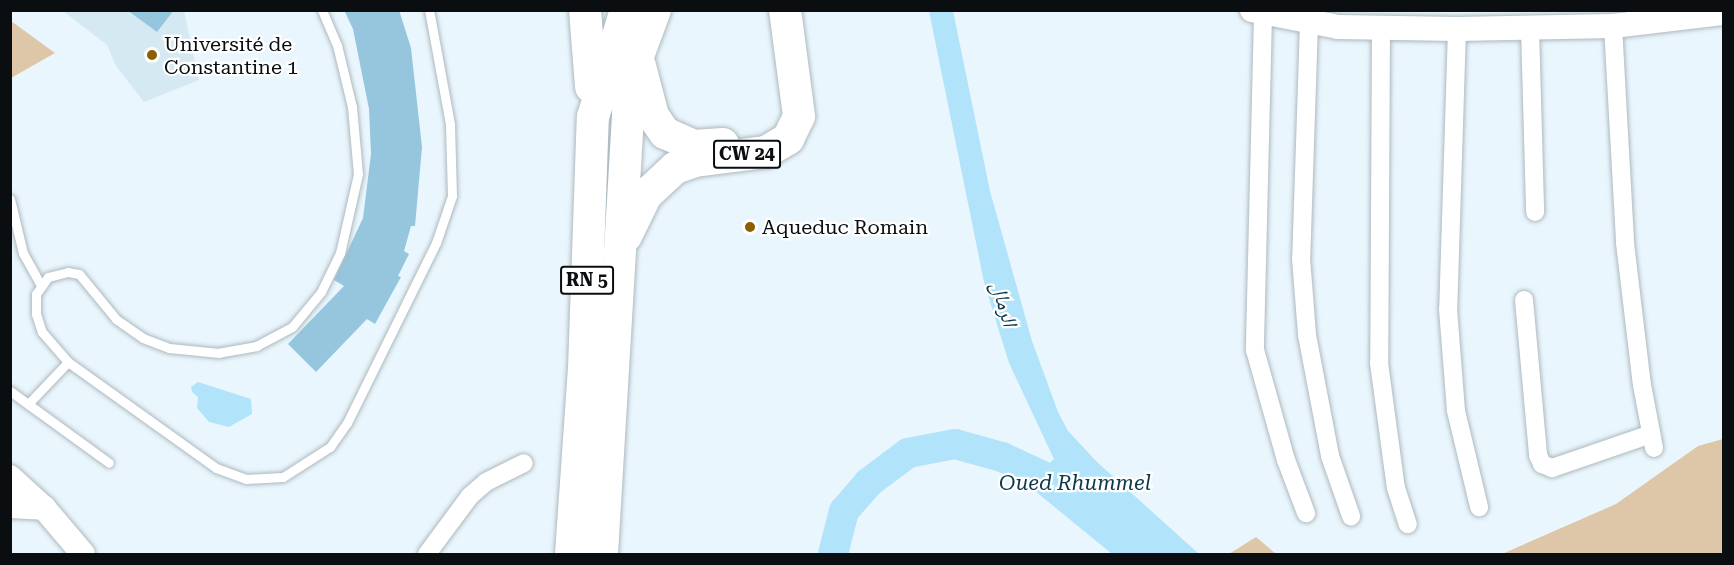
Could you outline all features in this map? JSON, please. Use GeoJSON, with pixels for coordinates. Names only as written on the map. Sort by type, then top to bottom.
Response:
{"type":"FeatureCollection","features":[{"type":"Feature","properties":{"kind":"highway"},"geometry":{"type":"LineString","coordinates":[[585,10],[593,117]]}},
{"type":"Feature","properties":{"kind":"highway","name":"RN 5"},"geometry":{"type":"LineString","coordinates":[[571,555],[584,369],[593,117],[626,10]]}},
{"type":"Feature","properties":{"kind":"highway","name":"RN 5"},"geometry":{"type":"LineString","coordinates":[[602,555],[628,111],[638,56],[655,10]]}},
{"type":"Feature","properties":{"kind":"highway","name":"CW 24"},"geometry":{"type":"LineString","coordinates":[[638,56],[653,116],[674,140],[705,146],[760,138],[774,126],[782,109],[770,10]]}},
{"type":"Feature","properties":{"kind":"highway","name":"CW 24"},"geometry":{"type":"LineString","coordinates":[[620,254],[637,210],[666,174],[695,161],[766,152],[788,139],[799,116],[785,10]]}},
{"type":"Feature","properties":{"kind":"street"},"geometry":{"type":"LineString","coordinates":[[1306,513],[1286,460],[1255,350],[1257,13],[1309,23],[1393,21],[1457,28],[1613,26],[1674,15],[1724,13]]}},
{"type":"Feature","properties":{"kind":"street"},"geometry":{"type":"LineString","coordinates":[[1393,21],[1379,363],[1396,488],[1408,524]]}},
{"type":"Feature","properties":{"kind":"street"},"geometry":{"type":"LineString","coordinates":[[1309,23],[1301,258],[1307,335],[1330,456],[1352,516]]}},
{"type":"Feature","properties":{"kind":"street"},"geometry":{"type":"LineString","coordinates":[[1524,300],[1538,455],[1542,464],[1552,468],[1653,441],[1625,243],[1613,26]]}},
{"type":"Feature","properties":{"kind":"street"},"geometry":{"type":"LineString","coordinates":[[1457,28],[1448,309],[1456,411],[1479,507]]}},
{"type":"Feature","properties":{"kind":"street"},"geometry":{"type":"LineString","coordinates":[[1530,28],[1535,212]]}},
{"type":"Feature","properties":{"kind":"street"},"geometry":{"type":"LineString","coordinates":[[427,555],[470,496],[486,482],[524,463]]}},
{"type":"Feature","properties":{"kind":"street"},"geometry":{"type":"LineString","coordinates":[[10,477],[44,508],[83,555]]}},
{"type":"Feature","properties":{"kind":"street"},"geometry":{"type":"LineString","coordinates":[[10,506],[44,508]]}},
{"type":"Feature","properties":{"kind":"lane"},"geometry":{"type":"LineString","coordinates":[[322,10],[337,45],[352,107],[358,174],[340,253],[321,292],[292,327],[257,346],[219,353],[169,348],[142,338],[117,319],[79,274],[58,273],[41,285],[35,304],[38,323],[68,362],[216,468],[246,479],[283,477],[330,447],[347,423],[436,243],[452,196],[450,124],[429,10]]}},
{"type":"Feature","properties":{"kind":"lane"},"geometry":{"type":"LineString","coordinates":[[10,199],[23,253],[41,285]]}},
{"type":"Feature","properties":{"kind":"lane"},"geometry":{"type":"LineString","coordinates":[[28,404],[68,362]]}},
{"type":"Feature","properties":{"kind":"lane"},"geometry":{"type":"LineString","coordinates":[[10,391],[109,463]]}},
{"type":"Feature","properties":{"kind":"shaded area","name":"Université de Constantine 1"},"geometry":{"type":"Polygon","coordinates":[[[63,11],[184,11],[199,80],[144,102],[116,66],[107,45],[63,11]]]}},
{"type":"Feature","properties":{"kind":"shaded area"},"geometry":{"type":"Polygon","coordinates":[[[11,21],[55,53],[11,78],[11,21]]]}},
{"type":"Feature","properties":{"kind":"shaded area"},"geometry":{"type":"Polygon","coordinates":[[[1723,439],[1723,554],[1502,554],[1616,504],[1698,446],[1723,439]]]}},
{"type":"Feature","properties":{"kind":"shaded area"},"geometry":{"type":"Polygon","coordinates":[[[1256,537],[1276,554],[1229,554],[1256,537]]]}},
{"type":"Feature","properties":{"kind":"water","name":"Oued Rhummel"},"geometry":{"type":"Polygon","coordinates":[[[929,11],[953,11],[990,191],[1032,341],[1058,412],[1068,431],[1097,462],[1199,554],[1112,554],[1018,477],[1030,460],[1045,467],[1054,459],[1009,363],[984,282],[929,11]]]}},
{"type":"Feature","properties":{"kind":"water"},"geometry":{"type":"Polygon","coordinates":[[[198,382],[251,399],[252,414],[229,427],[209,422],[197,408],[198,397],[192,392],[191,387],[198,382]]]}},
{"type":"Feature","properties":{"kind":"building"},"geometry":{"type":"Polygon","coordinates":[[[127,10],[174,10],[157,32],[127,10]]]}},
{"type":"Feature","properties":{"kind":"building"},"geometry":{"type":"Polygon","coordinates":[[[344,10],[399,10],[411,48],[422,147],[415,226],[411,226],[404,251],[409,254],[398,276],[401,277],[375,324],[367,319],[316,372],[288,344],[344,286],[334,280],[363,218],[371,154],[369,109],[353,29],[344,10]]]}},
{"type":"Feature","properties":{"kind":"waterway"},"geometry":{"type":"LineString","coordinates":[[833,554],[844,511],[868,483],[908,453],[955,444],[1002,457],[1062,485]]}},
{"type":"Feature","properties":{"kind":"place","name":"Université de Constantine 1"},"geometry":{"type":"Point","coordinates":[152,55]}},
{"type":"Feature","properties":{"kind":"place","name":"Aqueduc Romain"},"geometry":{"type":"Point","coordinates":[750,227]}},
{"type":"Feature","properties":{"kind":"water label","name":"الرمال"},"geometry":{"type":"Point","coordinates":[1004,304]}}]}
